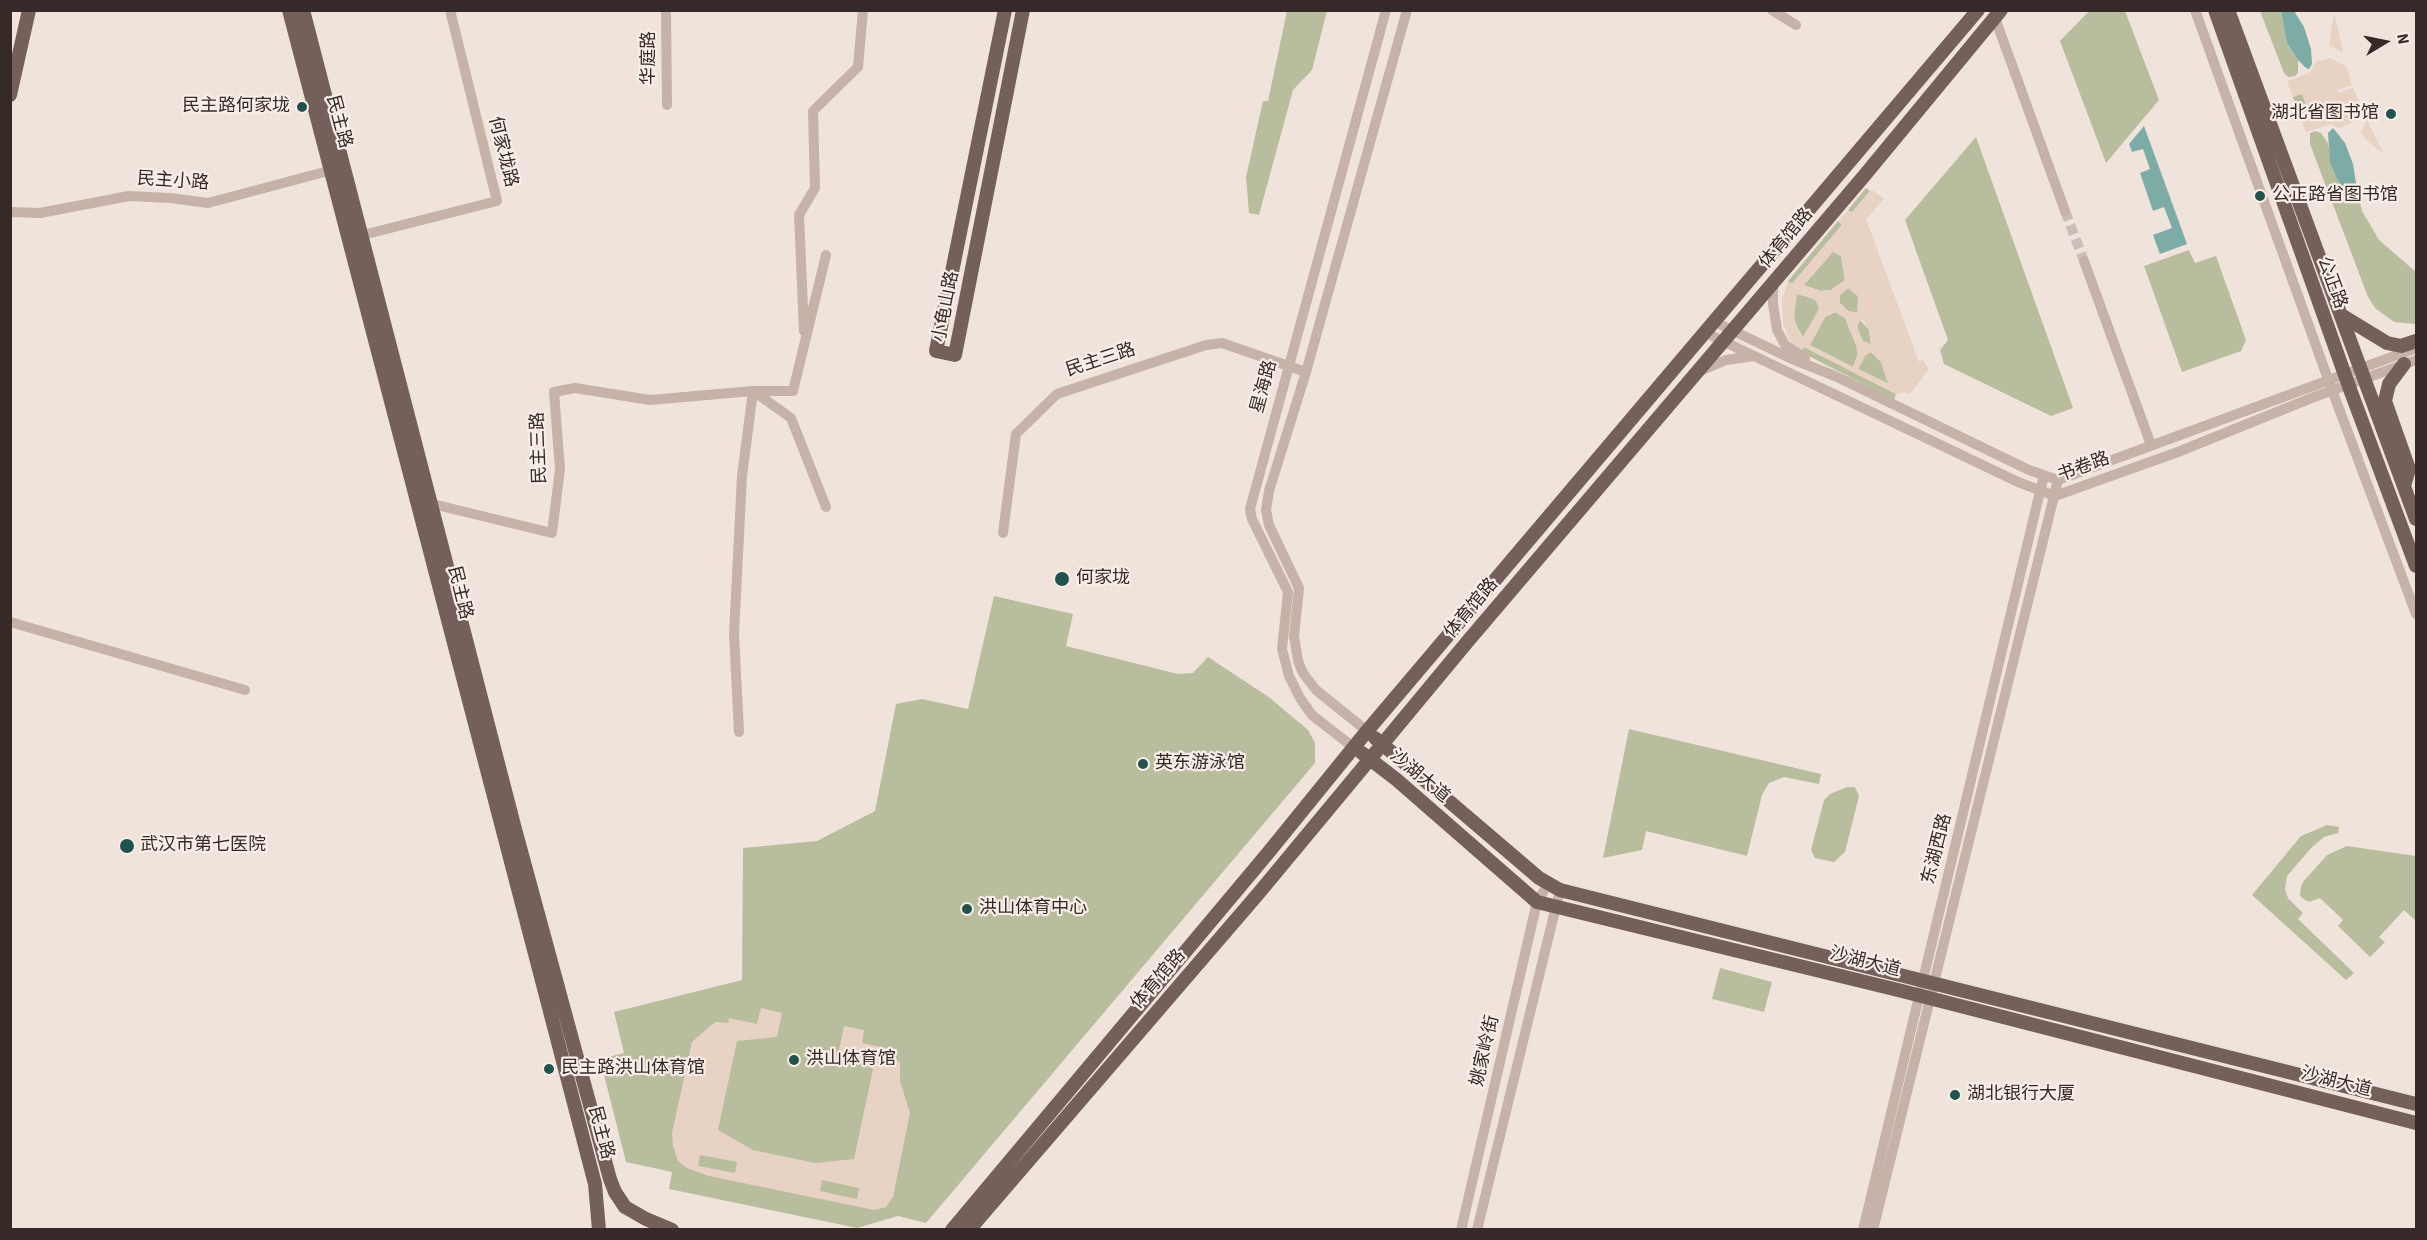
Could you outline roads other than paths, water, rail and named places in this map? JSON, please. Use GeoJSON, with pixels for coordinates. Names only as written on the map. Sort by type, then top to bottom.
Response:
{"type":"FeatureCollection","features":[{"type":"Feature","properties":{"kind":"main road"},"geometry":{"type":"LineString","coordinates":[[10,95],[14,62],[29,10]]}},
{"type":"Feature","properties":{"kind":"main road","name":"民主路"},"geometry":{"type":"LineString","coordinates":[[289,10],[595,1184],[599,1230]]}},
{"type":"Feature","properties":{"kind":"main road","name":"民主路"},"geometry":{"type":"LineString","coordinates":[[303,10],[518,840],[609,1179],[625,1207],[646,1220],[672,1230]]}},
{"type":"Feature","properties":{"kind":"main road","name":"小龟山路"},"geometry":{"type":"LineString","coordinates":[[1005,10],[936,351],[956,355],[1023,10]]}},
{"type":"Feature","properties":{"kind":"main road","name":"体育馆路"},"geometry":{"type":"LineString","coordinates":[[952,1230],[1268,853],[1366,731],[1711,328],[1978,10]]}},
{"type":"Feature","properties":{"kind":"main road","name":"公正路"},"geometry":{"type":"LineString","coordinates":[[2215,10],[2416,566]]}},
{"type":"Feature","properties":{"kind":"main road","name":"公正路"},"geometry":{"type":"LineString","coordinates":[[2228,10],[2416,519]]}},
{"type":"Feature","properties":{"kind":"main road","name":"体育馆路"},"geometry":{"type":"LineString","coordinates":[[969,1230],[1258,894],[1369,759],[1998,14]]}},
{"type":"Feature","properties":{"kind":"main road"},"geometry":{"type":"LineString","coordinates":[[2341,315],[2387,343],[2401,346],[2416,342]]}},
{"type":"Feature","properties":{"kind":"main road"},"geometry":{"type":"LineString","coordinates":[[2404,486],[2409,469],[2385,401],[2389,384],[2410,362]]}},
{"type":"Feature","properties":{"kind":"main road","name":"沙湖大道"},"geometry":{"type":"LineString","coordinates":[[1366,731],[1539,878],[1554,887],[2416,1123]]}},
{"type":"Feature","properties":{"kind":"main road","name":"沙湖大道"},"geometry":{"type":"LineString","coordinates":[[1353,747],[1537,902],[1927,989],[2416,1104]]}},
{"type":"Feature","properties":{"kind":"street","name":"何家垅路"},"geometry":{"type":"LineString","coordinates":[[363,235],[497,201],[450,10]]}},
{"type":"Feature","properties":{"kind":"street","name":"华庭路"},"geometry":{"type":"LineString","coordinates":[[666,10],[666,105]]}},
{"type":"Feature","properties":{"kind":"street"},"geometry":{"type":"LineString","coordinates":[[805,345],[799,215],[815,188],[813,111],[858,68],[862,10]]}},
{"type":"Feature","properties":{"kind":"street","name":"星海路"},"geometry":{"type":"LineString","coordinates":[[1353,747],[1312,715],[1300,698],[1290,676],[1282,649],[1288,592],[1252,519],[1250,509],[1386,10]]}},
{"type":"Feature","properties":{"kind":"street","name":"星海路"},"geometry":{"type":"LineString","coordinates":[[1366,731],[1316,690],[1303,673],[1298,661],[1294,636],[1299,588],[1267,518],[1269,491],[1306,372],[1407,10]]}},
{"type":"Feature","properties":{"kind":"street"},"geometry":{"type":"LineString","coordinates":[[1772,10],[1796,25]]}},
{"type":"Feature","properties":{"kind":"street"},"geometry":{"type":"LineString","coordinates":[[2195,10],[2330,385],[2416,614]]}},
{"type":"Feature","properties":{"kind":"street"},"geometry":{"type":"LineString","coordinates":[[1998,14],[2065,211]]}},
{"type":"Feature","properties":{"kind":"street","name":"民主小路"},"geometry":{"type":"LineString","coordinates":[[10,212],[40,213],[129,196],[208,203],[332,171]]}},
{"type":"Feature","properties":{"kind":"street"},"geometry":{"type":"LineString","coordinates":[[805,345],[826,255]]}},
{"type":"Feature","properties":{"kind":"street"},"geometry":{"type":"LineString","coordinates":[[2084,261],[2151,445]]}},
{"type":"Feature","properties":{"kind":"street"},"geometry":{"type":"LineString","coordinates":[[1773,283],[1774,313],[1780,336],[1789,348],[1804,357],[1813,367]]}},
{"type":"Feature","properties":{"kind":"street","name":"书卷路"},"geometry":{"type":"LineString","coordinates":[[1711,328],[1813,367],[2058,480],[2151,445],[2347,379],[2410,362]]}},
{"type":"Feature","properties":{"kind":"street","name":"书卷路"},"geometry":{"type":"LineString","coordinates":[[1728,336],[1754,356],[2041,492],[2055,496],[2187,448],[2330,385]]}},
{"type":"Feature","properties":{"kind":"street","name":"民主三路"},"geometry":{"type":"LineString","coordinates":[[1003,533],[1016,434],[1057,394],[1206,345],[1222,343],[1306,372]]}},
{"type":"Feature","properties":{"kind":"street","name":"民主三路"},"geometry":{"type":"LineString","coordinates":[[417,501],[432,502],[552,533],[560,469],[554,392],[575,388],[650,400],[753,391],[793,391],[805,345]]}},
{"type":"Feature","properties":{"kind":"street","name":"书卷路"},"geometry":{"type":"LineString","coordinates":[[2362,374],[2416,348]]}},
{"type":"Feature","properties":{"kind":"street"},"geometry":{"type":"LineString","coordinates":[[1697,372],[1726,360],[1754,356]]}},
{"type":"Feature","properties":{"kind":"street"},"geometry":{"type":"LineString","coordinates":[[739,732],[735,623],[742,476],[753,391],[791,418],[826,507]]}},
{"type":"Feature","properties":{"kind":"street","name":"东湖西路"},"geometry":{"type":"LineString","coordinates":[[1873,1230],[2044,475]]}},
{"type":"Feature","properties":{"kind":"street","name":"东湖西路"},"geometry":{"type":"LineString","coordinates":[[1863,1230],[2058,480]]}},
{"type":"Feature","properties":{"kind":"street"},"geometry":{"type":"LineString","coordinates":[[10,622],[245,690]]}},
{"type":"Feature","properties":{"kind":"street","name":"姚家岭街"},"geometry":{"type":"LineString","coordinates":[[1461,1230],[1537,902],[1554,887]]}},
{"type":"Feature","properties":{"kind":"street","name":"姚家岭街"},"geometry":{"type":"LineString","coordinates":[[1477,1230],[1556,906],[1554,887]]}},
{"type":"Feature","properties":{"kind":"water"},"geometry":{"type":"Polygon","coordinates":[[[2281,11],[2294,11],[2304,27],[2311,49],[2312,64],[2309,69],[2298,60],[2287,43],[2281,11]]]}},
{"type":"Feature","properties":{"kind":"water"},"geometry":{"type":"Polygon","coordinates":[[[2144,126],[2187,244],[2160,254],[2153,235],[2172,228],[2164,207],[2153,211],[2140,173],[2150,169],[2143,149],[2132,152],[2129,144],[2144,126]]]}},
{"type":"Feature","properties":{"kind":"water"},"geometry":{"type":"Polygon","coordinates":[[[2333,128],[2345,143],[2353,164],[2356,183],[2354,203],[2337,179],[2330,162],[2328,133],[2333,128]]]}},
{"type":"Feature","properties":{"kind":"tunnel"},"geometry":{"type":"LineString","coordinates":[[2065,211],[2084,261]]}},
{"type":"Feature","properties":{"kind":"place","name":"民主路何家垅"},"geometry":{"type":"Point","coordinates":[302,107]}},
{"type":"Feature","properties":{"kind":"place","name":"湖北省图书馆"},"geometry":{"type":"Point","coordinates":[2391,114]}},
{"type":"Feature","properties":{"kind":"place","name":"公正路省图书馆"},"geometry":{"type":"Point","coordinates":[2260,196]}},
{"type":"Feature","properties":{"kind":"place","name":"何家垅"},"geometry":{"type":"Point","coordinates":[1062,579]}},
{"type":"Feature","properties":{"kind":"place","name":"英东游泳馆"},"geometry":{"type":"Point","coordinates":[1143,764]}},
{"type":"Feature","properties":{"kind":"place","name":"武汉市第七医院"},"geometry":{"type":"Point","coordinates":[127,846]}},
{"type":"Feature","properties":{"kind":"place","name":"洪山体育中心"},"geometry":{"type":"Point","coordinates":[967,909]}},
{"type":"Feature","properties":{"kind":"place","name":"洪山体育馆"},"geometry":{"type":"Point","coordinates":[794,1060]}},
{"type":"Feature","properties":{"kind":"place","name":"民主路洪山体育馆"},"geometry":{"type":"Point","coordinates":[549,1069]}},
{"type":"Feature","properties":{"kind":"place","name":"湖北银行大厦"},"geometry":{"type":"Point","coordinates":[1955,1095]}}]}
